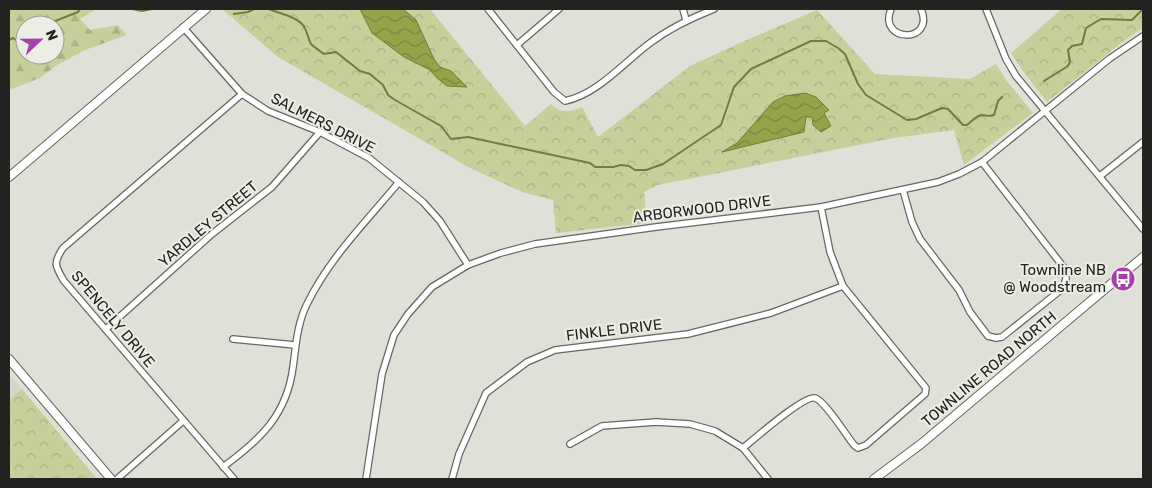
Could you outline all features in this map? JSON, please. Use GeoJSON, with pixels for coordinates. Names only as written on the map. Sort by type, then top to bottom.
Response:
{"type":"FeatureCollection","features":[{"type":"Feature","properties":{"kind":"street"},"geometry":{"type":"LineString","coordinates":[[9,176],[206,9]]}},
{"type":"Feature","properties":{"kind":"street"},"geometry":{"type":"LineString","coordinates":[[488,9],[554,92],[565,101],[573,100],[592,89],[667,30],[714,9]]}},
{"type":"Feature","properties":{"kind":"street"},"geometry":{"type":"LineString","coordinates":[[516,45],[559,9]]}},
{"type":"Feature","properties":{"kind":"street"},"geometry":{"type":"LineString","coordinates":[[683,9],[686,20]]}},
{"type":"Feature","properties":{"kind":"street"},"geometry":{"type":"LineString","coordinates":[[892,9],[889,15],[891,26],[900,34],[911,35],[921,28],[924,17],[921,9]]}},
{"type":"Feature","properties":{"kind":"street"},"geometry":{"type":"LineString","coordinates":[[986,9],[1006,59],[1016,76],[1143,229]]}},
{"type":"Feature","properties":{"kind":"street","name":"SALMERS DRIVE"},"geometry":{"type":"LineString","coordinates":[[183,28],[242,94],[268,111],[320,132],[369,158],[399,182],[423,202],[440,221],[468,265]]}},
{"type":"Feature","properties":{"kind":"street","name":"ARBORWOOD DRIVE"},"geometry":{"type":"LineString","coordinates":[[366,479],[382,374],[394,335],[408,314],[432,287],[468,265],[501,252],[535,244],[821,207],[938,182],[982,162],[1109,59],[1143,36]]}},
{"type":"Feature","properties":{"kind":"street","name":"SPENCELY DRIVE"},"geometry":{"type":"LineString","coordinates":[[234,479],[64,281],[56,269],[56,259],[63,248],[242,94]]}},
{"type":"Feature","properties":{"kind":"street","name":"YARDLEY STREET"},"geometry":{"type":"LineString","coordinates":[[106,329],[212,234],[272,187],[320,132]]}},
{"type":"Feature","properties":{"kind":"street"},"geometry":{"type":"LineString","coordinates":[[1100,176],[1143,142]]}},
{"type":"Feature","properties":{"kind":"street"},"geometry":{"type":"LineString","coordinates":[[903,190],[912,222],[920,239],[960,290],[970,312],[988,336],[1002,337],[1062,289],[1067,277],[1064,269],[982,162]]}},
{"type":"Feature","properties":{"kind":"street"},"geometry":{"type":"LineString","coordinates":[[223,467],[266,432],[280,411],[293,369],[295,346],[305,306],[322,277],[352,236],[399,182]]}},
{"type":"Feature","properties":{"kind":"street"},"geometry":{"type":"LineString","coordinates":[[743,448],[787,412],[810,398],[815,398],[823,403],[854,445],[858,448],[866,446],[925,394],[926,388],[843,286],[830,252],[821,207]]}},
{"type":"Feature","properties":{"kind":"street","name":"TOWNLINE ROAD NORTH"},"geometry":{"type":"LineString","coordinates":[[874,479],[920,444],[1143,257]]}},
{"type":"Feature","properties":{"kind":"street","name":"FINKLE DRIVE"},"geometry":{"type":"LineString","coordinates":[[452,479],[459,454],[486,393],[527,362],[555,350],[688,334],[771,313],[843,286]]}},
{"type":"Feature","properties":{"kind":"street"},"geometry":{"type":"LineString","coordinates":[[233,339],[295,346]]}},
{"type":"Feature","properties":{"kind":"street"},"geometry":{"type":"LineString","coordinates":[[9,359],[111,479]]}},
{"type":"Feature","properties":{"kind":"street"},"geometry":{"type":"LineString","coordinates":[[117,479],[183,421]]}},
{"type":"Feature","properties":{"kind":"street"},"geometry":{"type":"LineString","coordinates":[[570,444],[602,426],[656,422],[690,424],[703,427],[743,448],[768,479]]}},
{"type":"Feature","properties":{"kind":"shaded area"},"geometry":{"type":"Polygon","coordinates":[[[9,375],[22,389],[9,400],[9,375]]]}},
{"type":"Feature","properties":{"kind":"green space"},"geometry":{"type":"Polygon","coordinates":[[[9,9],[96,9],[80,19],[90,30],[118,25],[127,35],[85,50],[65,61],[65,15],[15,15],[15,65],[57,65],[40,78],[9,90],[9,9]]]}},
{"type":"Feature","properties":{"kind":"green space"},"geometry":{"type":"Polygon","coordinates":[[[222,9],[430,9],[525,126],[551,104],[562,111],[582,107],[598,137],[690,66],[817,10],[875,74],[970,79],[996,64],[1006,80],[1033,113],[964,165],[954,130],[894,138],[658,185],[644,192],[647,223],[556,233],[553,200],[522,192],[470,168],[278,57],[222,9]]]}},
{"type":"Feature","properties":{"kind":"green space"},"geometry":{"type":"Polygon","coordinates":[[[1062,9],[1143,9],[1143,28],[1047,102],[1011,53],[1062,9]]]}},
{"type":"Feature","properties":{"kind":"green space"},"geometry":{"type":"Polygon","coordinates":[[[22,389],[97,479],[9,479],[9,400],[22,389]]]}},
{"type":"Feature","properties":{"kind":"water"},"geometry":{"type":"Polygon","coordinates":[[[360,9],[403,9],[416,20],[434,59],[440,67],[451,71],[467,87],[447,86],[430,70],[404,57],[372,33],[360,9]]]}},
{"type":"Feature","properties":{"kind":"water"},"geometry":{"type":"Polygon","coordinates":[[[805,93],[816,97],[829,110],[824,113],[831,126],[821,132],[813,125],[812,117],[806,117],[804,132],[722,152],[737,143],[773,102],[785,96],[805,93]]]}},
{"type":"Feature","properties":{"kind":"waterway"},"geometry":{"type":"LineString","coordinates":[[65,17],[78,12],[80,9]]}},
{"type":"Feature","properties":{"kind":"waterway"},"geometry":{"type":"LineString","coordinates":[[132,9],[142,11],[152,9]]}},
{"type":"Feature","properties":{"kind":"waterway"},"geometry":{"type":"LineString","coordinates":[[234,14],[254,9]]}},
{"type":"Feature","properties":{"kind":"waterway"},"geometry":{"type":"LineString","coordinates":[[269,9],[297,20],[303,25],[311,44],[316,48],[324,54],[336,52],[360,71],[370,74],[383,85],[388,95],[441,126],[451,139],[468,137],[590,163],[595,167],[621,165],[629,166],[635,170],[646,170],[663,164],[721,125],[734,87],[751,69],[811,41],[826,41],[838,48],[845,54],[858,84],[866,95],[907,120],[916,119],[942,108],[948,109],[963,125],[967,125],[981,115],[994,115],[998,101],[1002,97]]}},
{"type":"Feature","properties":{"kind":"waterway"},"geometry":{"type":"LineString","coordinates":[[1044,81],[1068,66],[1070,62],[1068,50],[1072,46],[1082,44],[1086,28],[1101,19],[1132,20],[1143,9]]}},
{"type":"Feature","properties":{"kind":"waterway"},"geometry":{"type":"LineString","coordinates":[[9,40],[13,38],[15,39]]}},
{"type":"Feature","properties":{"kind":"place","name":"Townline NB @ Woodstream"},"geometry":{"type":"Point","coordinates":[1123,279]}}]}
